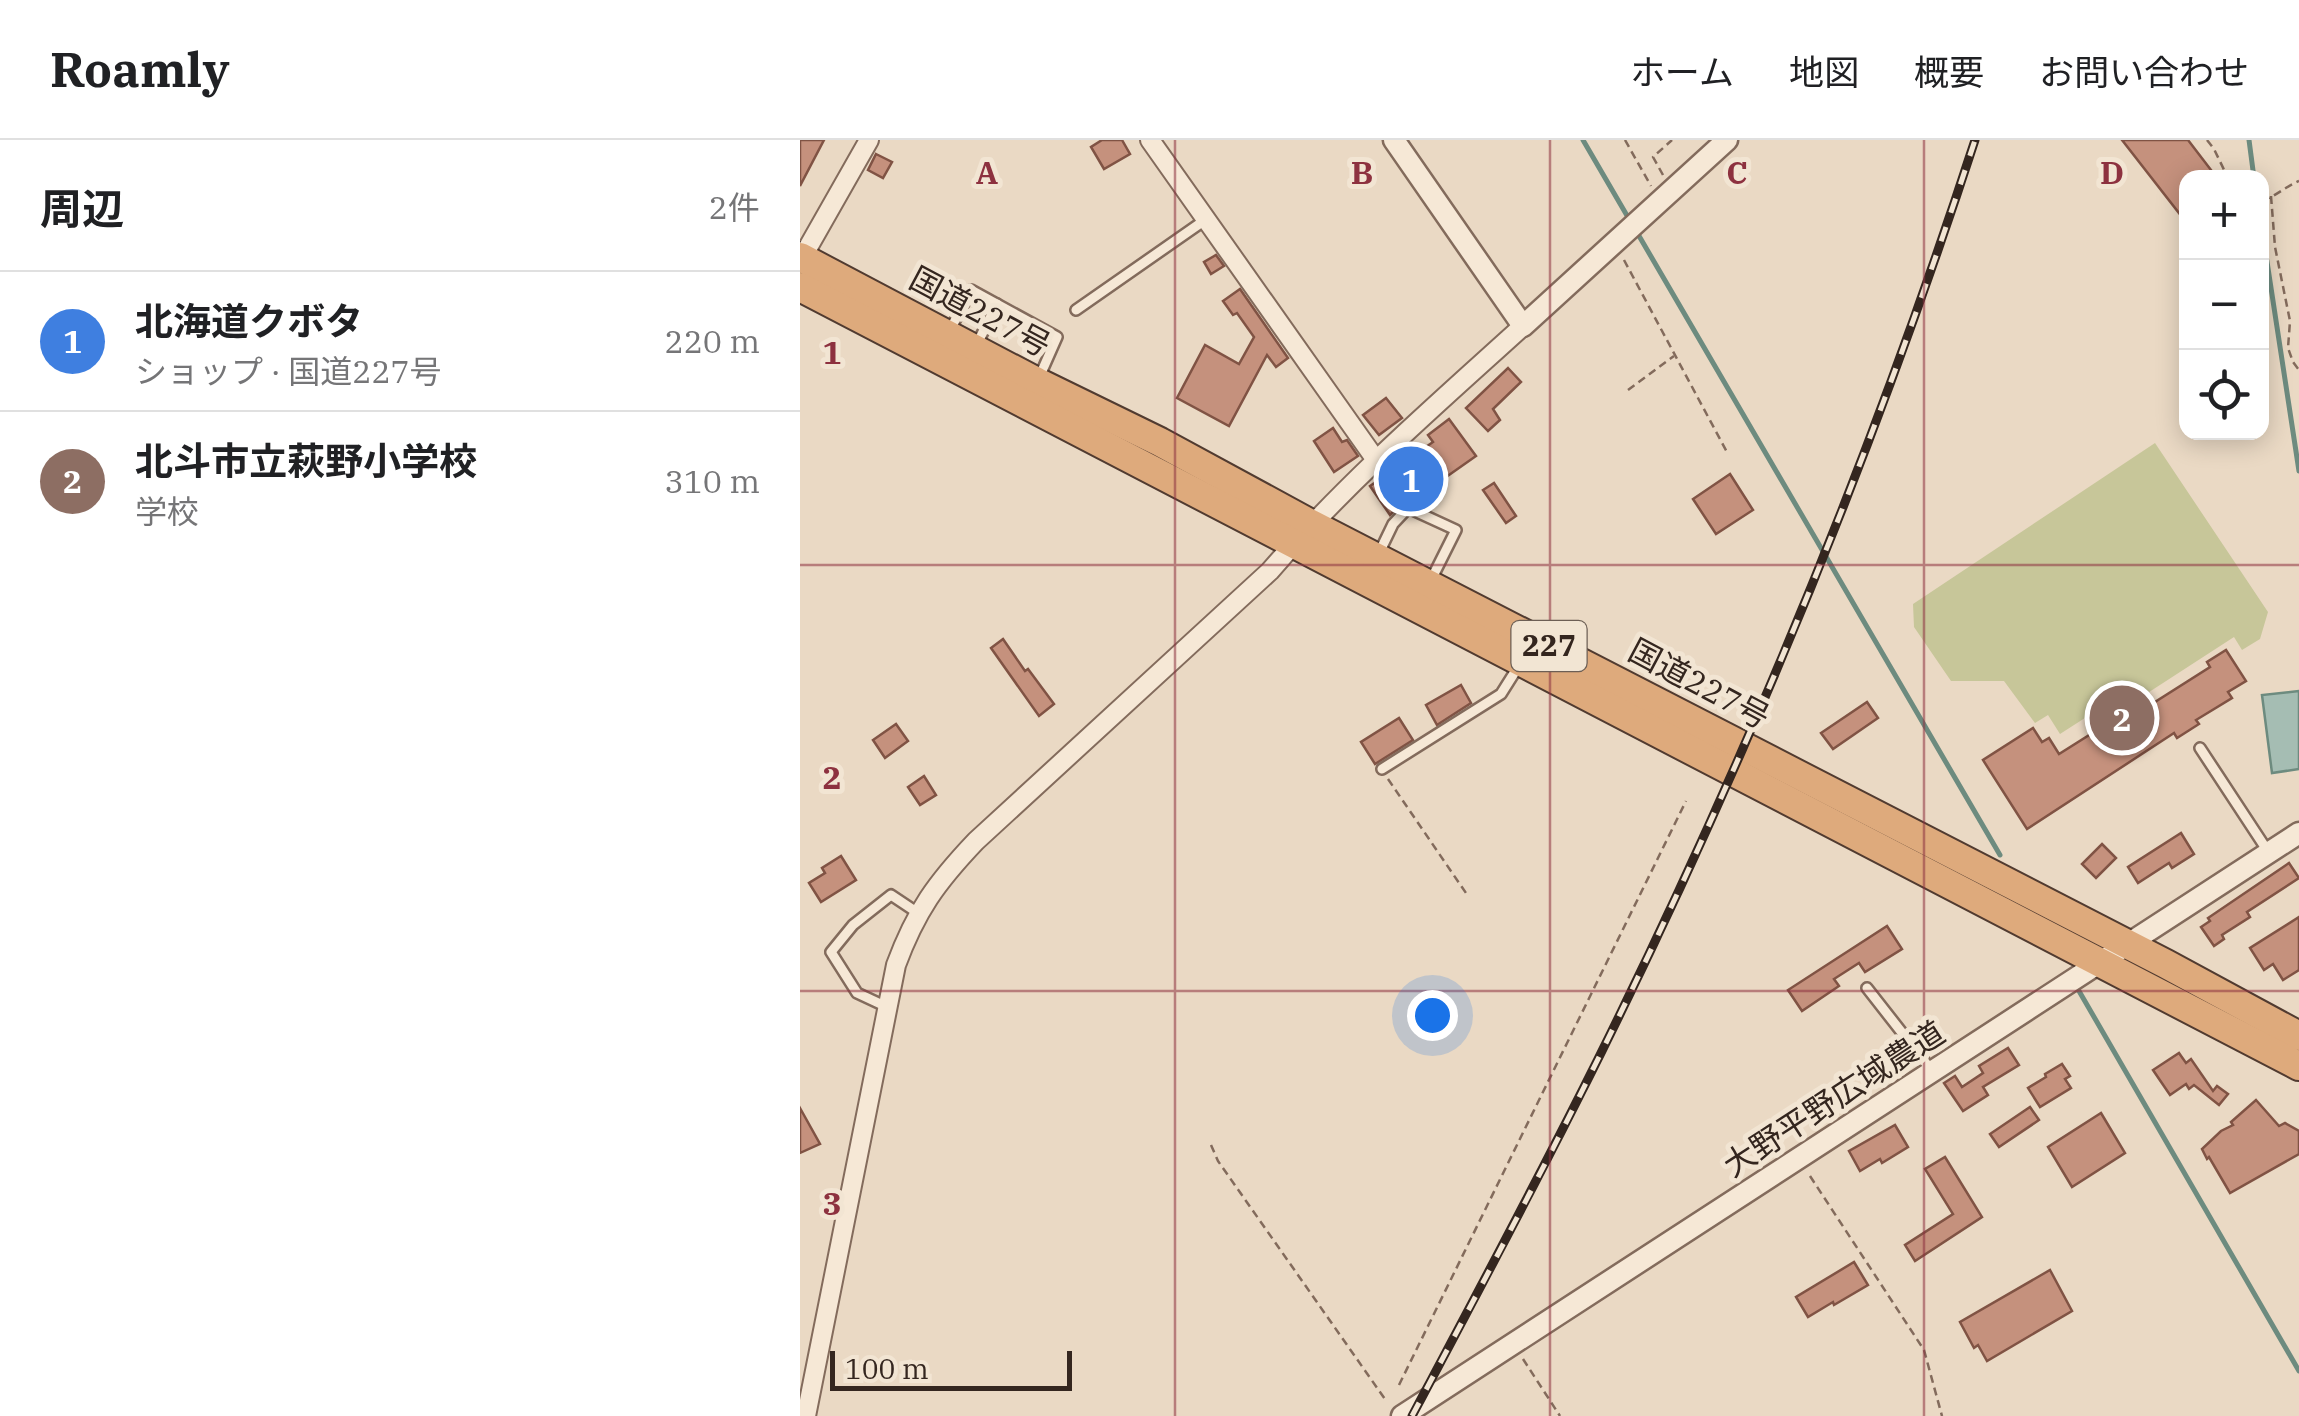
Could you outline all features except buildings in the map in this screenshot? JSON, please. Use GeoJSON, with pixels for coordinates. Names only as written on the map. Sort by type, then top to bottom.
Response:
{"type":"FeatureCollection","features":[{"type":"Feature","properties":{"kind":"highway","name":"国道227号"},"geometry":{"type":"LineString","coordinates":[[801,257],[901,325],[947,334],[1160,442],[1303,533],[1376,558],[1428,584],[1529,650],[2099,962],[2299,1066]]}},
{"type":"Feature","properties":{"kind":"highway","name":"国道227号"},"geometry":{"type":"LineString","coordinates":[[800,287],[901,325],[1529,650],[2127,944],[2299,1036]]}},
{"type":"Feature","properties":{"kind":"street"},"geometry":{"type":"LineString","coordinates":[[801,257],[869,140]]}},
{"type":"Feature","properties":{"kind":"street"},"geometry":{"type":"LineString","coordinates":[[1150,140],[1376,460]]}},
{"type":"Feature","properties":{"kind":"street"},"geometry":{"type":"LineString","coordinates":[[1394,140],[1523,326]]}},
{"type":"Feature","properties":{"kind":"street"},"geometry":{"type":"LineString","coordinates":[[806,1416],[896,966],[918,913],[938,882],[976,841],[1270,571],[1376,460],[1727,140]]}},
{"type":"Feature","properties":{"kind":"street","name":"大野平野広域農道"},"geometry":{"type":"LineString","coordinates":[[1402,1416],[2299,833]]}},
{"type":"Feature","properties":{"kind":"lane"},"geometry":{"type":"LineString","coordinates":[[1076,310],[1206,220]]}},
{"type":"Feature","properties":{"kind":"lane"},"geometry":{"type":"LineString","coordinates":[[947,334],[971,290],[1056,337],[1037,382]]}},
{"type":"Feature","properties":{"kind":"lane"},"geometry":{"type":"LineString","coordinates":[[974,349],[997,304]]}},
{"type":"Feature","properties":{"kind":"lane"},"geometry":{"type":"LineString","coordinates":[[1376,558],[1392,524],[1408,508],[1456,530],[1428,584]]}},
{"type":"Feature","properties":{"kind":"lane"},"geometry":{"type":"LineString","coordinates":[[1382,769],[1501,694],[1529,650]]}},
{"type":"Feature","properties":{"kind":"lane"},"geometry":{"type":"LineString","coordinates":[[2200,748],[2269,853]]}},
{"type":"Feature","properties":{"kind":"lane"},"geometry":{"type":"LineString","coordinates":[[887,1007],[856,993],[831,952],[853,925],[891,895],[918,913]]}},
{"type":"Feature","properties":{"kind":"lane"},"geometry":{"type":"LineString","coordinates":[[1867,988],[1932,1072]]}},
{"type":"Feature","properties":{"kind":"path"},"geometry":{"type":"LineString","coordinates":[[1625,140],[1659,201]]}},
{"type":"Feature","properties":{"kind":"path"},"geometry":{"type":"LineString","coordinates":[[1659,201],[1653,157],[1672,140]]}},
{"type":"Feature","properties":{"kind":"path"},"geometry":{"type":"LineString","coordinates":[[2207,140],[2224,170]]}},
{"type":"Feature","properties":{"kind":"path"},"geometry":{"type":"LineString","coordinates":[[2269,196],[2299,181]]}},
{"type":"Feature","properties":{"kind":"path"},"geometry":{"type":"LineString","coordinates":[[2269,214],[2290,322],[2288,348],[2299,370]]}},
{"type":"Feature","properties":{"kind":"path"},"geometry":{"type":"LineString","coordinates":[[1616,239],[1728,454]]}},
{"type":"Feature","properties":{"kind":"path"},"geometry":{"type":"LineString","coordinates":[[1628,390],[1676,356]]}},
{"type":"Feature","properties":{"kind":"path"},"geometry":{"type":"LineString","coordinates":[[1382,769],[1468,896]]}},
{"type":"Feature","properties":{"kind":"path"},"geometry":{"type":"LineString","coordinates":[[1400,1386],[1686,800]]}},
{"type":"Feature","properties":{"kind":"path"},"geometry":{"type":"LineString","coordinates":[[1211,1145],[1218,1161],[1386,1400]]}},
{"type":"Feature","properties":{"kind":"path"},"geometry":{"type":"LineString","coordinates":[[1798,1158],[1924,1350],[1942,1416]]}},
{"type":"Feature","properties":{"kind":"path"},"geometry":{"type":"LineString","coordinates":[[1512,1344],[1560,1416]]}},
{"type":"Feature","properties":{"kind":"green space"},"geometry":{"type":"Polygon","coordinates":[[[2155,443],[2268,612],[2260,639],[2242,650],[2234,637],[2109,718],[2102,707],[2060,734],[2048,715],[2035,723],[2004,681],[1951,681],[1914,627],[1913,604],[2155,443]]]}},
{"type":"Feature","properties":{"kind":"shaded area"},"geometry":{"type":"Polygon","coordinates":[[[2299,691],[2299,769],[2272,773],[2262,695],[2299,691]]]}},
{"type":"Feature","properties":{"kind":"waterway"},"geometry":{"type":"LineString","coordinates":[[1583,140],[1629,219]]}},
{"type":"Feature","properties":{"kind":"waterway"},"geometry":{"type":"LineString","coordinates":[[2249,140],[2253,170]]}},
{"type":"Feature","properties":{"kind":"waterway"},"geometry":{"type":"LineString","coordinates":[[1635,229],[2000,855]]}},
{"type":"Feature","properties":{"kind":"waterway"},"geometry":{"type":"LineString","coordinates":[[2267,260],[2299,471]]}},
{"type":"Feature","properties":{"kind":"waterway"},"geometry":{"type":"LineString","coordinates":[[2079,991],[2299,1371]]}},
{"type":"Feature","properties":{"kind":"railway"},"geometry":{"type":"LineString","coordinates":[[1412,1416],[1600,1055],[1706,832],[1850,489],[1975,140]]}},
{"type":"Feature","properties":{"kind":"place","name":"北海道クボタ"},"geometry":{"type":"Point","coordinates":[1411,479]}},
{"type":"Feature","properties":{"kind":"place","name":"北斗市立萩野小学校"},"geometry":{"type":"Point","coordinates":[2122,718]}}]}
